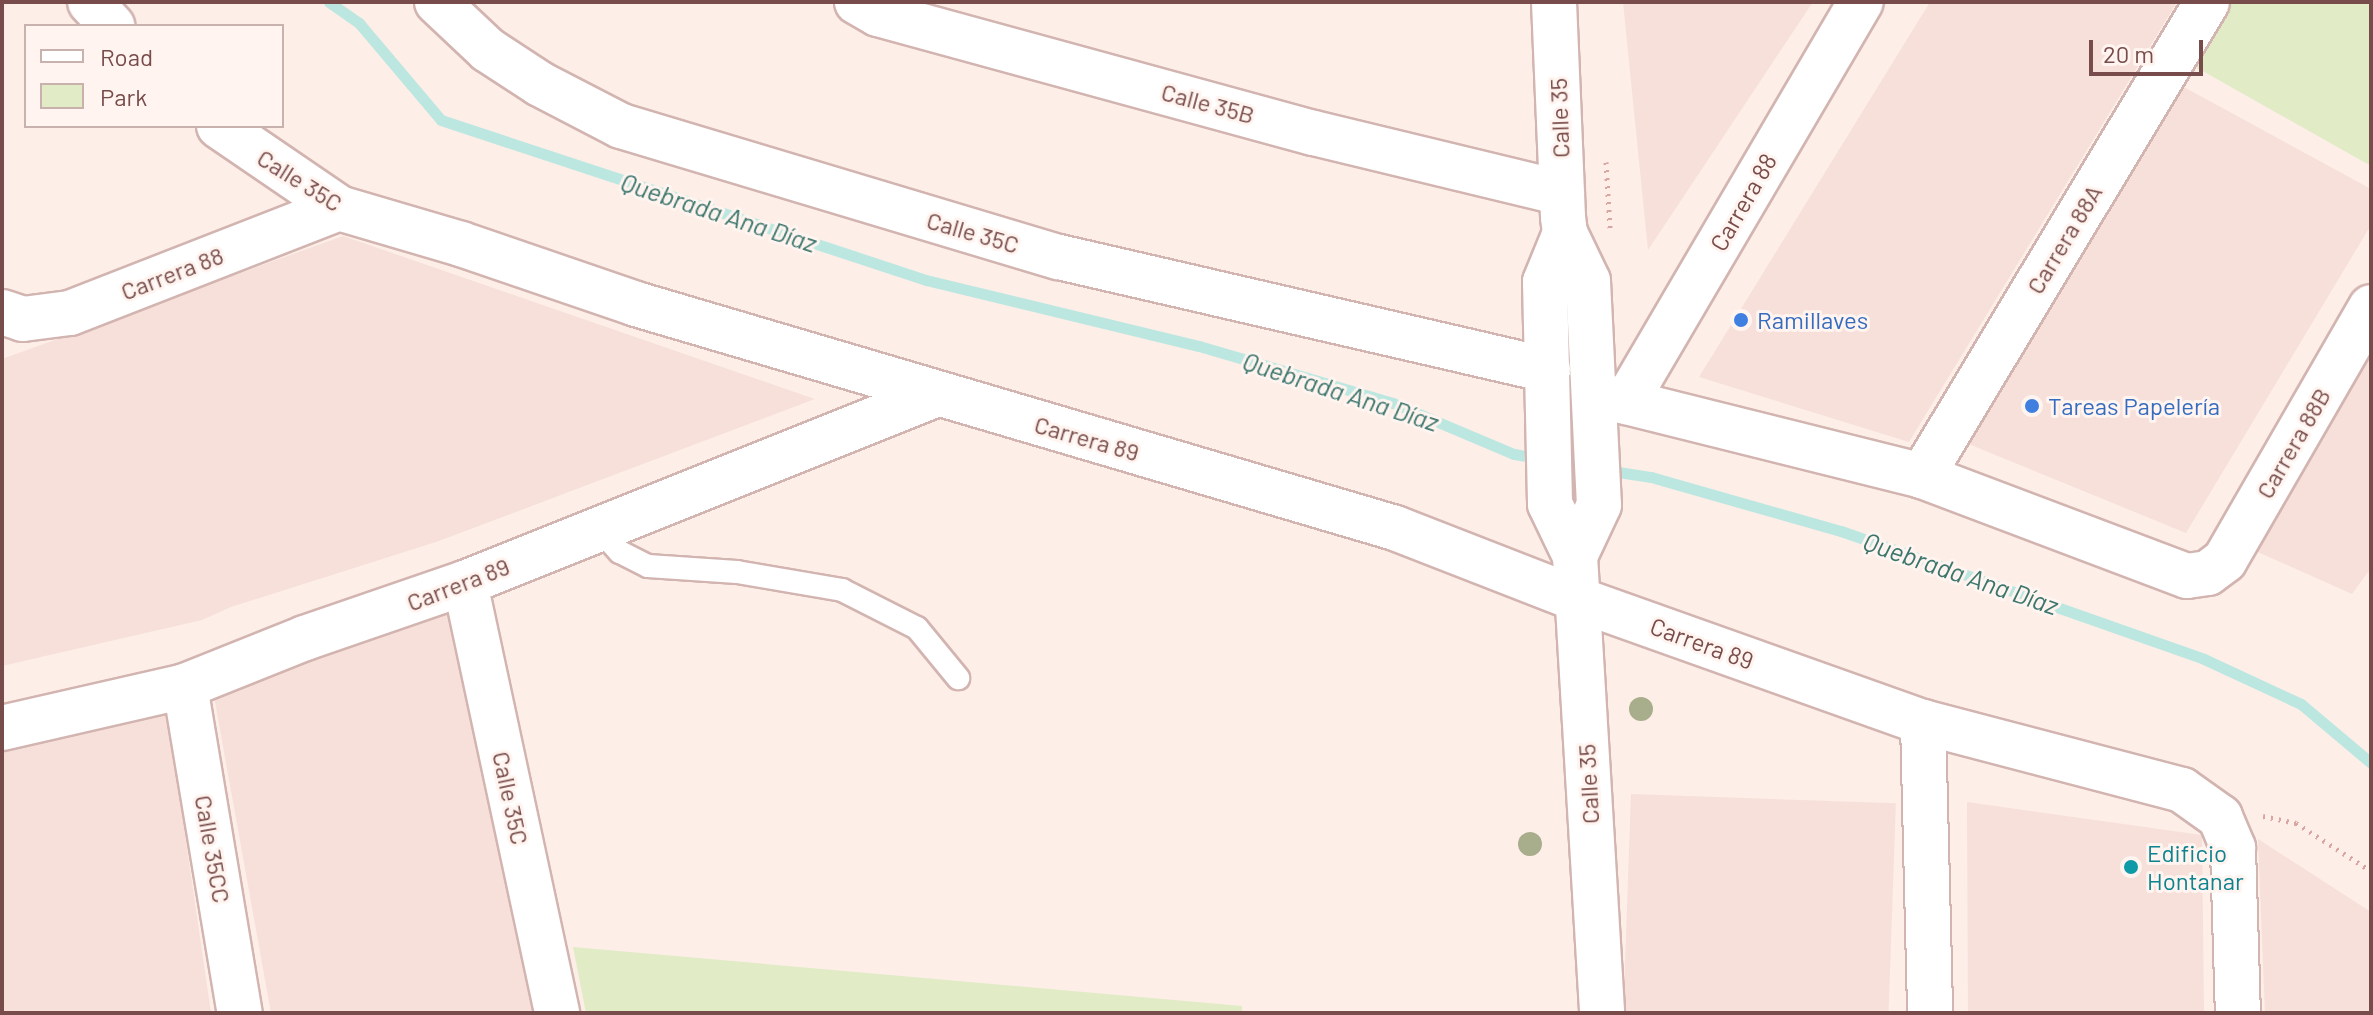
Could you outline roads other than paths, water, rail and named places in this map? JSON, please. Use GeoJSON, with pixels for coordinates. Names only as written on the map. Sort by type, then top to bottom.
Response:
{"type":"FeatureCollection","features":[{"type":"Feature","properties":{"kind":"street"},"geometry":{"type":"LineString","coordinates":[[90,2],[110,24]]}},
{"type":"Feature","properties":{"kind":"street","name":"Calle 35C"},"geometry":{"type":"LineString","coordinates":[[437,2],[488,50],[540,84],[621,126],[1059,257],[1548,370]]}},
{"type":"Feature","properties":{"kind":"street","name":"Calle 35B"},"geometry":{"type":"LineString","coordinates":[[857,2],[878,14],[1314,133],[1563,213]]}},
{"type":"Feature","properties":{"kind":"street","name":"Calle 35"},"geometry":{"type":"LineString","coordinates":[[1554,2],[1563,213],[1545,282],[1550,504],[1575,556],[1602,1013]]}},
{"type":"Feature","properties":{"kind":"street","name":"Carrera 88"},"geometry":{"type":"LineString","coordinates":[[1617,409],[1861,2]]}},
{"type":"Feature","properties":{"kind":"street","name":"Carrera 88A"},"geometry":{"type":"LineString","coordinates":[[1922,476],[2207,2]]}},
{"type":"Feature","properties":{"kind":"street","name":"Calle 35C"},"geometry":{"type":"LineString","coordinates":[[222,128],[339,208],[461,244],[636,304],[937,394]]}},
{"type":"Feature","properties":{"kind":"street","name":"Carrera 88"},"geometry":{"type":"LineString","coordinates":[[2,312],[23,319],[70,313],[339,208]]}},
{"type":"Feature","properties":{"kind":"street","name":"Calle 35"},"geometry":{"type":"LineString","coordinates":[[1563,213],[1588,281],[1617,409],[1599,505],[1575,556]]}},
{"type":"Feature","properties":{"kind":"street","name":"Carrera 88B"},"geometry":{"type":"LineString","coordinates":[[1922,476],[2187,576],[2208,573],[2225,560],[2371,307]]}},
{"type":"Feature","properties":{"kind":"street","name":"Carrera 89"},"geometry":{"type":"LineString","coordinates":[[2,728],[185,686],[305,638],[465,583],[937,394],[1395,528],[1577,599],[1923,722],[2189,796],[2220,817],[2233,848],[2238,1013]]}},
{"type":"Feature","properties":{"kind":"street"},"geometry":{"type":"LineString","coordinates":[[1617,409],[1922,476]]}},
{"type":"Feature","properties":{"kind":"street","name":"Calle 35C"},"geometry":{"type":"LineString","coordinates":[[465,583],[557,1013]]}},
{"type":"Feature","properties":{"kind":"street","name":"Calle 35CC"},"geometry":{"type":"LineString","coordinates":[[185,686],[240,1013]]}},
{"type":"Feature","properties":{"kind":"street"},"geometry":{"type":"LineString","coordinates":[[1923,722],[1930,1013]]}},
{"type":"Feature","properties":{"kind":"lane"},"geometry":{"type":"LineString","coordinates":[[599,529],[620,552],[648,566],[737,572],[842,590],[917,628],[958,678]]}},
{"type":"Feature","properties":{"kind":"waterway","name":"Quebrada Ana Díaz"},"geometry":{"type":"LineString","coordinates":[[329,2],[359,23],[441,120],[926,280],[1199,346],[1393,403],[1514,454],[1541,459]]}},
{"type":"Feature","properties":{"kind":"waterway","name":"Quebrada Ana Díaz"},"geometry":{"type":"LineString","coordinates":[[1605,470],[1651,477],[1841,531],[2204,659],[2301,704],[2371,763]]}},
{"type":"Feature","properties":{"kind":"place","name":"Ramillaves"},"geometry":{"type":"Point","coordinates":[1741,320]}},
{"type":"Feature","properties":{"kind":"place","name":"Tareas Papelería"},"geometry":{"type":"Point","coordinates":[2032,406]}},
{"type":"Feature","properties":{"kind":"place","name":"Edificio Hontanar"},"geometry":{"type":"Point","coordinates":[2131,867]}}]}
